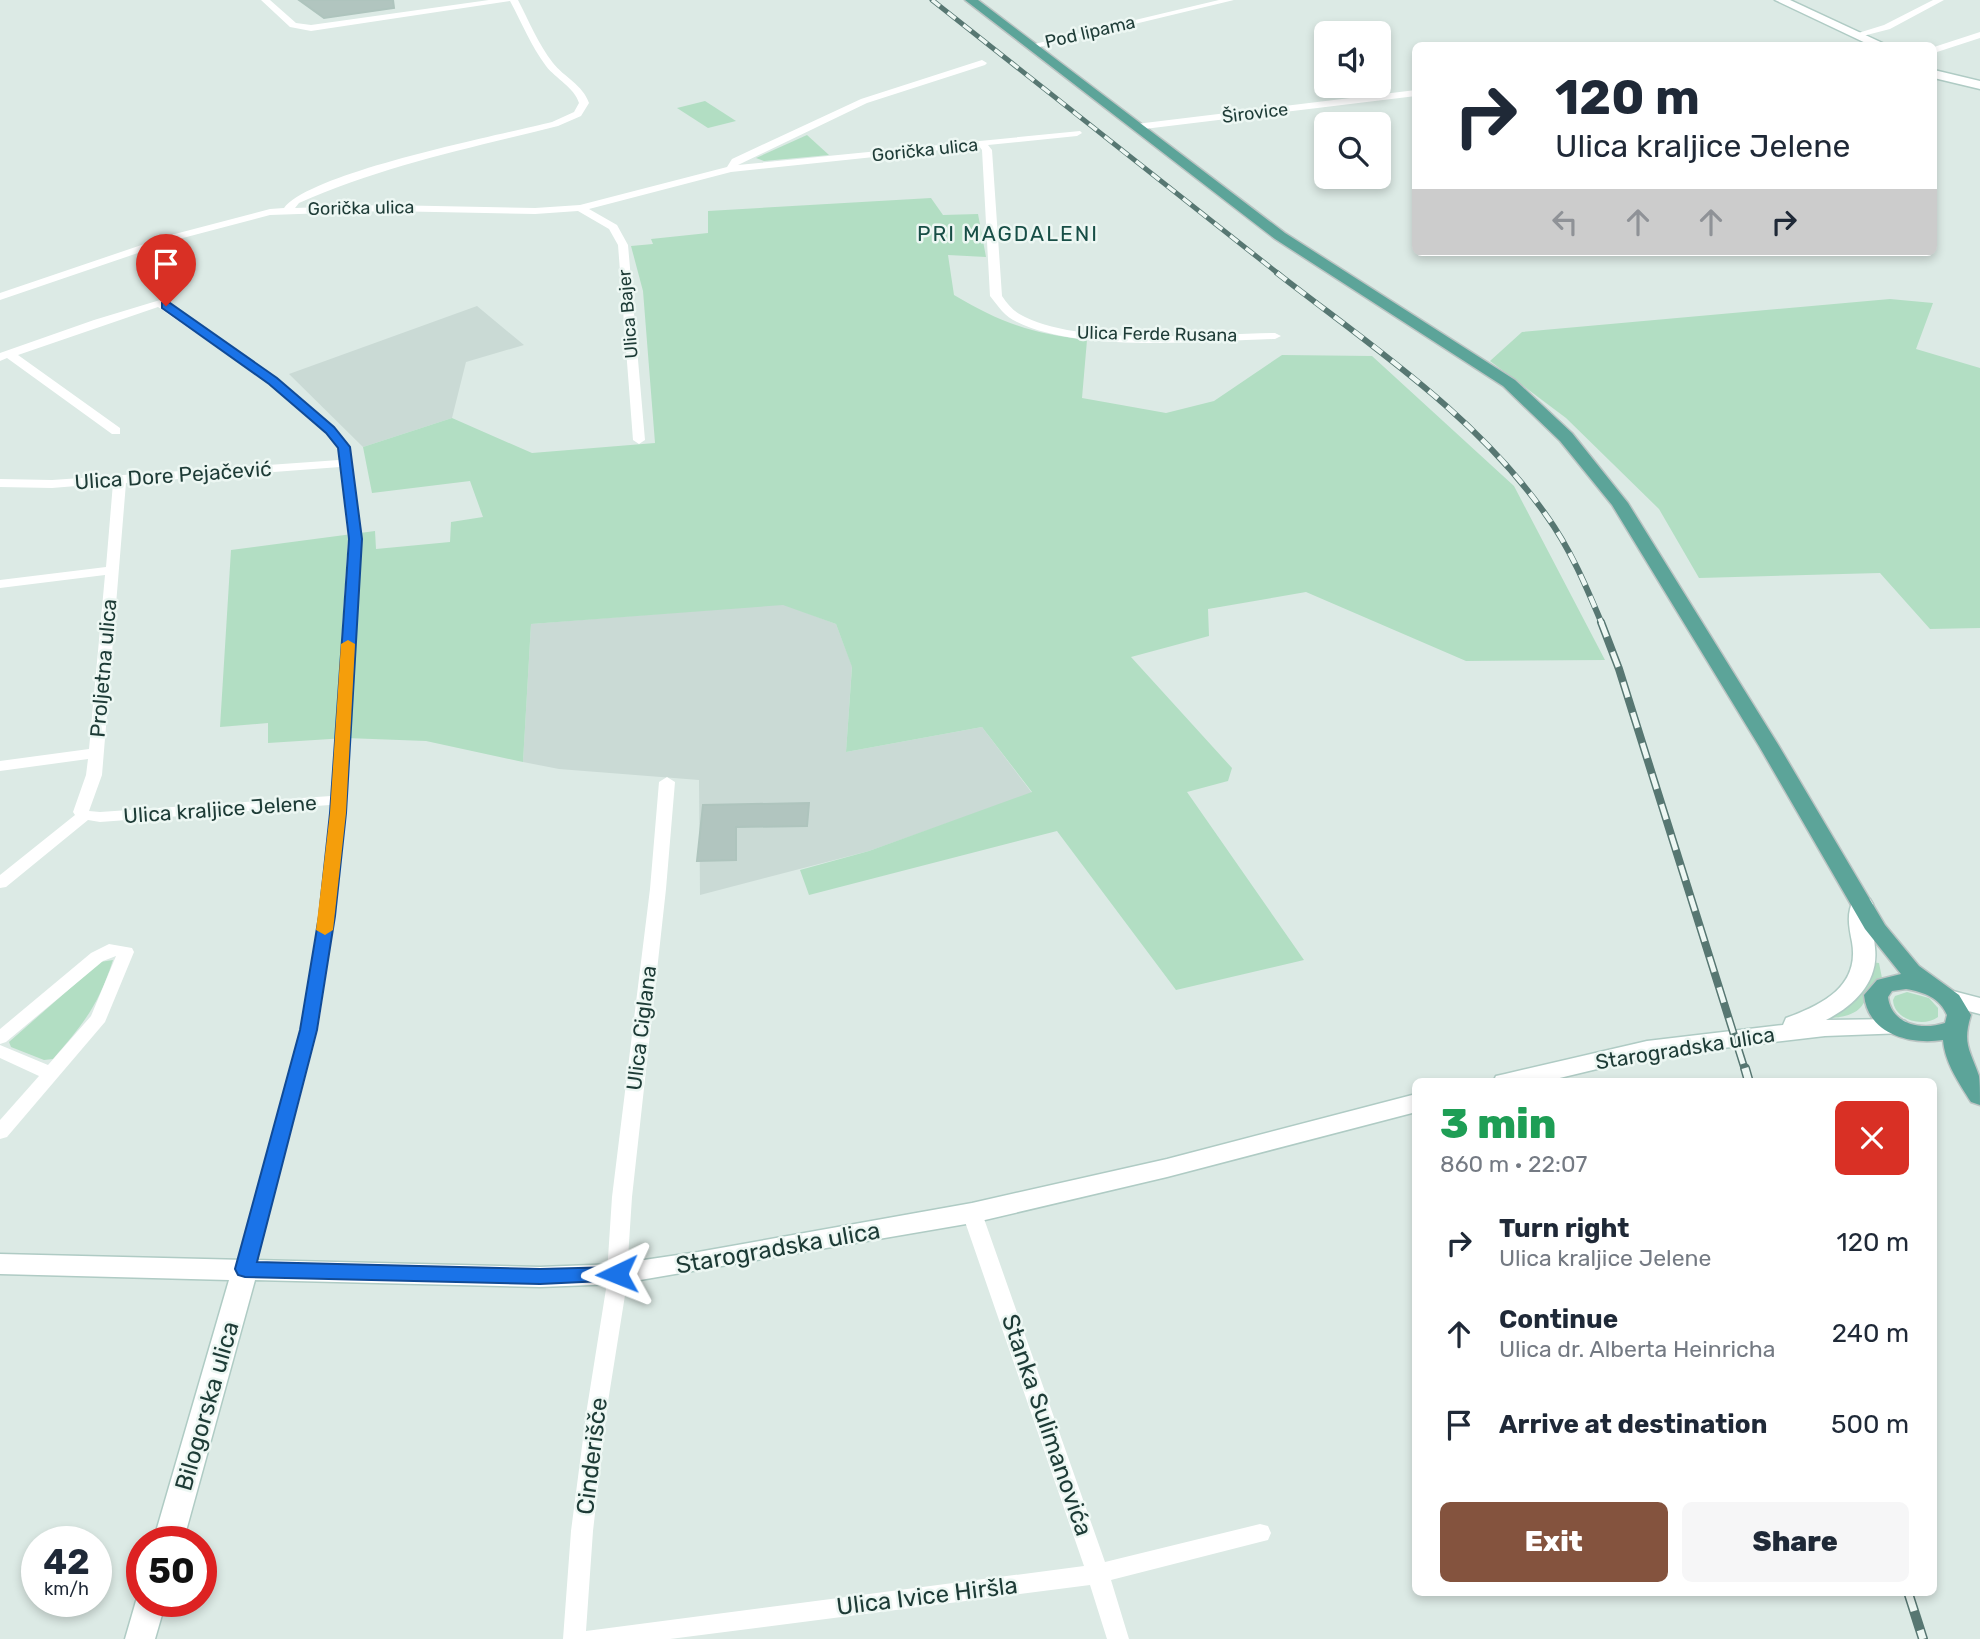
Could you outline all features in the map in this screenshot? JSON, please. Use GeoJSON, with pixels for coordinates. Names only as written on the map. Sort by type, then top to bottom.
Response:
{"type":"FeatureCollection","features":[{"type":"Feature","properties":{"kind":"main road"},"geometry":{"type":"LineString","coordinates":[[971,0],[1297,248],[1508,383],[1566,437],[1619,503],[1769,746],[1876,929],[1911,971],[1941,992],[1964,1022]]}},
{"type":"Feature","properties":{"kind":"main road"},"geometry":{"type":"LineString","coordinates":[[1781,0],[1875,42]]}},
{"type":"Feature","properties":{"kind":"main road"},"geometry":{"type":"LineString","coordinates":[[1937,75],[1980,85]]}},
{"type":"Feature","properties":{"kind":"main road"},"geometry":{"type":"LineString","coordinates":[[1774,1034],[1835,1004],[1856,987],[1862,976],[1865,957],[1857,919],[1862,904]]}},
{"type":"Feature","properties":{"kind":"main road"},"geometry":{"type":"LineString","coordinates":[[1876,929],[1886,976],[1878,1011],[1896,1027],[1920,1035],[1934,1035],[1964,1022]]}},
{"type":"Feature","properties":{"kind":"main road"},"geometry":{"type":"LineString","coordinates":[[1880,994],[1906,981],[1980,1006]]}},
{"type":"Feature","properties":{"kind":"main road","name":"Starogradska ulica"},"geometry":{"type":"LineString","coordinates":[[1825,1027],[1862,1014],[1880,994]]}},
{"type":"Feature","properties":{"kind":"main road"},"geometry":{"type":"LineString","coordinates":[[1964,1022],[1953,1043],[1974,1087]]}},
{"type":"Feature","properties":{"kind":"main road","name":"Starogradska ulica"},"geometry":{"type":"LineString","coordinates":[[1522,1078],[1647,1049],[1825,1027],[1896,1027]]}},
{"type":"Feature","properties":{"kind":"main road"},"geometry":{"type":"LineString","coordinates":[[1920,1035],[1974,1087]]}},
{"type":"Feature","properties":{"kind":"main road","name":"Starogradska ulica"},"geometry":{"type":"LineString","coordinates":[[0,1264],[540,1277],[617,1274],[792,1247],[972,1213],[1167,1168],[1412,1104]]}},
{"type":"Feature","properties":{"kind":"main road","name":"Bilogorska ulica"},"geometry":{"type":"LineString","coordinates":[[173,1526],[245,1269]]}},
{"type":"Feature","properties":{"kind":"main road"},"geometry":{"type":"LineString","coordinates":[[140,1639],[146,1617]]}},
{"type":"Feature","properties":{"kind":"street"},"geometry":{"type":"LineString","coordinates":[[265,0],[293,25],[305,28],[507,0]]}},
{"type":"Feature","properties":{"kind":"street"},"geometry":{"type":"LineString","coordinates":[[289,209],[295,201],[367,172],[536,130],[578,114],[584,103],[581,93],[555,71],[539,48],[514,0]]}},
{"type":"Feature","properties":{"kind":"street","name":"Pod lipama"},"geometry":{"type":"LineString","coordinates":[[1031,46],[1230,0]]}},
{"type":"Feature","properties":{"kind":"street"},"geometry":{"type":"LineString","coordinates":[[1859,34],[1887,27],[1940,0]]}},
{"type":"Feature","properties":{"kind":"street"},"geometry":{"type":"LineString","coordinates":[[1937,49],[1980,35]]}},
{"type":"Feature","properties":{"kind":"street","name":"Gorička ulica"},"geometry":{"type":"LineString","coordinates":[[731,169],[736,161],[864,101],[982,63]]}},
{"type":"Feature","properties":{"kind":"street","name":"Širovice"},"geometry":{"type":"LineString","coordinates":[[1136,127],[1412,93]]}},
{"type":"Feature","properties":{"kind":"street","name":"Gorička ulica"},"geometry":{"type":"LineString","coordinates":[[0,297],[233,219],[289,209],[426,207],[535,211],[580,208],[731,169],[1077,133]]}},
{"type":"Feature","properties":{"kind":"street","name":"Ulica Ferde Rusana"},"geometry":{"type":"LineString","coordinates":[[982,144],[987,150],[996,296],[1006,311],[1042,329],[1076,334],[1275,336]]}},
{"type":"Feature","properties":{"kind":"street","name":"Ulica Bajer"},"geometry":{"type":"LineString","coordinates":[[580,208],[613,228],[623,245],[639,440]]}},
{"type":"Feature","properties":{"kind":"street"},"geometry":{"type":"LineString","coordinates":[[5,355],[152,303],[160,303],[273,381],[303,405],[344,447],[355,539],[338,800]]}},
{"type":"Feature","properties":{"kind":"street"},"geometry":{"type":"LineString","coordinates":[[5,355],[116,431]]}},
{"type":"Feature","properties":{"kind":"street","name":"Ulica Dore Pejačević"},"geometry":{"type":"LineString","coordinates":[[0,483],[120,480],[347,463]]}},
{"type":"Feature","properties":{"kind":"street","name":"Proljetna ulica"},"geometry":{"type":"LineString","coordinates":[[0,766],[96,753],[120,480]]}},
{"type":"Feature","properties":{"kind":"street","name":"Proljetna ulica"},"geometry":{"type":"LineString","coordinates":[[0,584],[111,570]]}},
{"type":"Feature","properties":{"kind":"street"},"geometry":{"type":"LineString","coordinates":[[0,883],[85,816],[81,807],[94,775],[96,753]]}},
{"type":"Feature","properties":{"kind":"street","name":"Ulica Ciglana"},"geometry":{"type":"LineString","coordinates":[[617,1274],[622,1197],[658,889],[667,782]]}},
{"type":"Feature","properties":{"kind":"street","name":"Ulica kraljice Jelene"},"geometry":{"type":"LineString","coordinates":[[85,816],[338,800],[327,916],[309,1030],[245,1269]]}},
{"type":"Feature","properties":{"kind":"street"},"geometry":{"type":"LineString","coordinates":[[0,1038],[97,957],[109,950],[126,952],[99,1018],[0,1132]]}},
{"type":"Feature","properties":{"kind":"street"},"geometry":{"type":"LineString","coordinates":[[0,1051],[51,1074]]}},
{"type":"Feature","properties":{"kind":"street","name":"Stanka Sulimanovića"},"geometry":{"type":"LineString","coordinates":[[972,1213],[1098,1574],[1118,1639]]}},
{"type":"Feature","properties":{"kind":"street","name":"Cinderišče"},"geometry":{"type":"LineString","coordinates":[[574,1639],[582,1531],[617,1274]]}},
{"type":"Feature","properties":{"kind":"street","name":"Ulica Ivice Hiršla"},"geometry":{"type":"LineString","coordinates":[[591,1639],[1098,1574],[1260,1533]]}},
{"type":"Feature","properties":{"kind":"shaded area"},"geometry":{"type":"Polygon","coordinates":[[[477,306],[524,345],[466,362],[452,418],[363,447],[289,374],[477,306]]]}},
{"type":"Feature","properties":{"kind":"shaded area"},"geometry":{"type":"Polygon","coordinates":[[[783,604],[836,624],[852,666],[846,752],[982,727],[1032,793],[869,851],[700,895],[699,780],[559,769],[523,762],[531,624],[783,604]]]}},
{"type":"Feature","properties":{"kind":"green space"},"geometry":{"type":"Polygon","coordinates":[[[705,101],[736,121],[708,128],[677,108],[705,101]]]}},
{"type":"Feature","properties":{"kind":"green space"},"geometry":{"type":"Polygon","coordinates":[[[807,135],[829,155],[764,161],[756,158],[807,135]]]}},
{"type":"Feature","properties":{"kind":"green space"},"geometry":{"type":"Polygon","coordinates":[[[931,198],[943,215],[978,214],[986,257],[948,255],[954,295],[1018,326],[1087,340],[1082,398],[1166,413],[1214,401],[1282,355],[1372,356],[1514,486],[1605,660],[1466,661],[1306,592],[1208,609],[1209,636],[1131,657],[1232,768],[1228,781],[1187,792],[1304,960],[1176,990],[1057,831],[809,895],[800,870],[869,851],[1032,792],[982,727],[846,752],[852,667],[836,624],[783,605],[531,624],[523,762],[426,741],[346,738],[268,743],[268,723],[220,727],[231,550],[375,531],[376,549],[450,542],[451,522],[483,517],[470,481],[372,493],[363,447],[452,418],[532,453],[655,443],[643,291],[631,246],[653,244],[651,239],[708,233],[708,211],[931,198]]]}},
{"type":"Feature","properties":{"kind":"green space"},"geometry":{"type":"Polygon","coordinates":[[[1890,299],[1933,303],[1916,349],[1980,368],[1980,628],[1930,629],[1880,573],[1699,578],[1659,509],[1566,418],[1490,361],[1522,332],[1890,299]]]}},
{"type":"Feature","properties":{"kind":"green space"},"geometry":{"type":"Polygon","coordinates":[[[113,960],[102,990],[89,1013],[53,1059],[44,1060],[11,1047],[9,1042],[100,962],[113,960]]]}},
{"type":"Feature","properties":{"kind":"green space"},"geometry":{"type":"Polygon","coordinates":[[[1870,962],[1879,963],[1882,978],[1855,1012],[1832,1018],[1828,1015],[1870,962]]]}},
{"type":"Feature","properties":{"kind":"green space"},"geometry":{"type":"Polygon","coordinates":[[[1907,992],[1929,998],[1938,1008],[1938,1017],[1917,1022],[1898,1013],[1893,1000],[1895,996],[1907,992]]]}},
{"type":"Feature","properties":{"kind":"building"},"geometry":{"type":"Polygon","coordinates":[[[299,0],[393,0],[394,8],[324,18],[299,0]]]}},
{"type":"Feature","properties":{"kind":"building"},"geometry":{"type":"Polygon","coordinates":[[[809,803],[807,826],[736,827],[736,860],[697,861],[703,805],[809,803]]]}},
{"type":"Feature","properties":{"kind":"railway"},"geometry":{"type":"LineString","coordinates":[[932,0],[1280,275]]}},
{"type":"Feature","properties":{"kind":"railway"},"geometry":{"type":"LineString","coordinates":[[1277,273],[1421,384],[1488,446],[1518,479],[1555,528],[1577,568],[1602,624]]}},
{"type":"Feature","properties":{"kind":"railway"},"geometry":{"type":"LineString","coordinates":[[1601,622],[1619,669],[1745,1070]]}},
{"type":"Feature","properties":{"kind":"railway"},"geometry":{"type":"LineString","coordinates":[[1745,1068],[1748,1078]]}},
{"type":"Feature","properties":{"kind":"railway"},"geometry":{"type":"LineString","coordinates":[[1909,1596],[1923,1639]]}},
{"type":"Feature","properties":{"kind":"slow traffic"},"geometry":{"type":"LineString","coordinates":[[325,930],[338,813],[348,644]]}},
{"type":"Feature","properties":{"kind":"district","name":"PRI MAGDALENI"},"geometry":{"type":"Point","coordinates":[1008,233]}},
{"type":"Feature","properties":{"kind":"route"},"geometry":{"type":"LineString","coordinates":[[166,306],[273,381],[330,430],[344,447],[355,539],[338,813],[327,916],[309,1030],[245,1269],[540,1277],[617,1274]]}}]}
